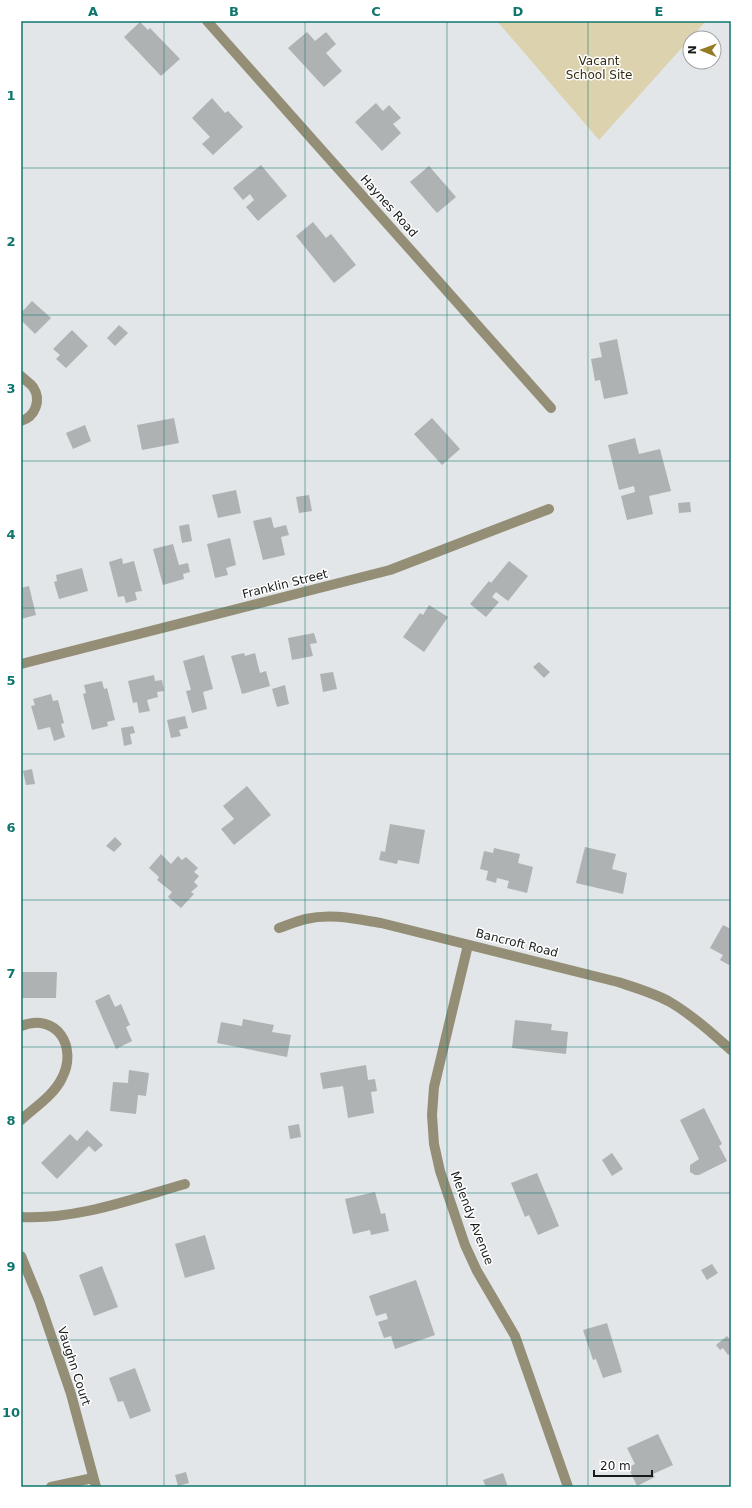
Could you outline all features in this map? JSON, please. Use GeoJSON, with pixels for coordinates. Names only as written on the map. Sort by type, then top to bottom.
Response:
{"type":"FeatureCollection","features":[{"type":"Feature","properties":{"kind":"street","name":"Haynes Road"},"geometry":{"type":"LineString","coordinates":[[207,21],[551,408]]}},
{"type":"Feature","properties":{"kind":"street"},"geometry":{"type":"LineString","coordinates":[[21,376],[34,388],[37,403],[35,412],[27,419],[21,421]]}},
{"type":"Feature","properties":{"kind":"street","name":"Franklin Street"},"geometry":{"type":"LineString","coordinates":[[21,664],[390,570],[549,509]]}},
{"type":"Feature","properties":{"kind":"street","name":"Bancroft Road"},"geometry":{"type":"LineString","coordinates":[[279,928],[306,919],[346,917],[381,923],[618,982],[647,991],[670,1002],[689,1014],[731,1050]]}},
{"type":"Feature","properties":{"kind":"street","name":"Melendy Avenue"},"geometry":{"type":"LineString","coordinates":[[468,945],[434,1087],[432,1115],[434,1144],[440,1171],[465,1245],[477,1271],[515,1336],[568,1487]]}},
{"type":"Feature","properties":{"kind":"street"},"geometry":{"type":"LineString","coordinates":[[21,1026],[38,1022],[49,1024],[63,1038],[67,1048],[68,1058],[66,1069],[58,1085],[51,1094],[21,1120]]}},
{"type":"Feature","properties":{"kind":"street"},"geometry":{"type":"LineString","coordinates":[[21,1217],[66,1216],[104,1208],[185,1184]]}},
{"type":"Feature","properties":{"kind":"street","name":"Vaughn Court"},"geometry":{"type":"LineString","coordinates":[[21,1256],[39,1300],[71,1394],[95,1482]]}},
{"type":"Feature","properties":{"kind":"street"},"geometry":{"type":"LineString","coordinates":[[51,1487],[95,1482]]}},
{"type":"Feature","properties":{"kind":"green space","name":"Vacant School Site"},"geometry":{"type":"Polygon","coordinates":[[[497,21],[706,21],[698,30],[682,30],[682,48],[599,140],[497,21]]]}},
{"type":"Feature","properties":{"kind":"building"},"geometry":{"type":"Polygon","coordinates":[[[140,22],[148,30],[150,28],[180,59],[161,76],[124,37],[140,22]]]}},
{"type":"Feature","properties":{"kind":"building"},"geometry":{"type":"Polygon","coordinates":[[[307,32],[315,41],[326,32],[336,44],[326,53],[342,71],[324,87],[288,48],[307,32]]]}},
{"type":"Feature","properties":{"kind":"building"},"geometry":{"type":"Polygon","coordinates":[[[212,98],[225,113],[228,111],[243,127],[213,155],[202,144],[210,137],[192,118],[212,98]]]}},
{"type":"Feature","properties":{"kind":"building"},"geometry":{"type":"Polygon","coordinates":[[[376,103],[383,111],[389,105],[401,118],[393,124],[401,133],[382,151],[355,122],[376,103]]]}},
{"type":"Feature","properties":{"kind":"building"},"geometry":{"type":"Polygon","coordinates":[[[261,165],[287,196],[258,221],[246,207],[254,200],[250,194],[243,200],[233,188],[261,165]]]}},
{"type":"Feature","properties":{"kind":"building"},"geometry":{"type":"Polygon","coordinates":[[[429,166],[456,197],[437,213],[410,182],[429,166]]]}},
{"type":"Feature","properties":{"kind":"building"},"geometry":{"type":"Polygon","coordinates":[[[313,222],[326,238],[331,234],[356,265],[334,283],[296,236],[313,222]]]}},
{"type":"Feature","properties":{"kind":"building"},"geometry":{"type":"Polygon","coordinates":[[[32,301],[51,318],[35,334],[21,320],[21,313],[32,301]]]}},
{"type":"Feature","properties":{"kind":"building"},"geometry":{"type":"Polygon","coordinates":[[[119,325],[128,333],[115,346],[107,338],[119,325]]]}},
{"type":"Feature","properties":{"kind":"building"},"geometry":{"type":"Polygon","coordinates":[[[72,330],[88,346],[66,368],[56,359],[60,355],[53,349],[72,330]]]}},
{"type":"Feature","properties":{"kind":"building"},"geometry":{"type":"Polygon","coordinates":[[[617,339],[628,394],[604,399],[600,380],[595,381],[591,359],[602,357],[599,343],[617,339]]]}},
{"type":"Feature","properties":{"kind":"building"},"geometry":{"type":"Polygon","coordinates":[[[174,418],[179,443],[142,450],[137,425],[174,418]]]}},
{"type":"Feature","properties":{"kind":"building"},"geometry":{"type":"Polygon","coordinates":[[[432,418],[460,449],[442,465],[414,434],[432,418]]]}},
{"type":"Feature","properties":{"kind":"building"},"geometry":{"type":"Polygon","coordinates":[[[85,425],[91,441],[73,449],[66,433],[85,425]]]}},
{"type":"Feature","properties":{"kind":"building"},"geometry":{"type":"Polygon","coordinates":[[[635,438],[639,454],[660,449],[671,491],[649,496],[653,514],[627,520],[621,496],[635,492],[634,486],[619,490],[608,445],[635,438]]]}},
{"type":"Feature","properties":{"kind":"building"},"geometry":{"type":"Polygon","coordinates":[[[236,490],[241,513],[218,518],[212,495],[236,490]]]}},
{"type":"Feature","properties":{"kind":"building"},"geometry":{"type":"Polygon","coordinates":[[[309,495],[312,511],[299,513],[296,497],[309,495]]]}},
{"type":"Feature","properties":{"kind":"building"},"geometry":{"type":"Polygon","coordinates":[[[690,502],[691,512],[679,513],[678,503],[690,502]]]}},
{"type":"Feature","properties":{"kind":"building"},"geometry":{"type":"Polygon","coordinates":[[[271,517],[274,528],[286,525],[289,535],[281,537],[285,555],[263,560],[253,521],[271,517]]]}},
{"type":"Feature","properties":{"kind":"building"},"geometry":{"type":"Polygon","coordinates":[[[189,524],[192,541],[182,543],[179,526],[189,524]]]}},
{"type":"Feature","properties":{"kind":"building"},"geometry":{"type":"Polygon","coordinates":[[[230,538],[236,565],[226,568],[228,575],[215,578],[207,544],[230,538]]]}},
{"type":"Feature","properties":{"kind":"building"},"geometry":{"type":"Polygon","coordinates":[[[173,544],[179,565],[188,563],[190,572],[183,574],[184,579],[163,585],[153,549],[173,544]]]}},
{"type":"Feature","properties":{"kind":"building"},"geometry":{"type":"Polygon","coordinates":[[[122,558],[123,564],[134,561],[142,591],[135,592],[137,600],[126,603],[124,596],[118,597],[109,562],[122,558]]]}},
{"type":"Feature","properties":{"kind":"building"},"geometry":{"type":"Polygon","coordinates":[[[509,561],[528,576],[508,601],[496,592],[492,597],[499,602],[486,617],[470,604],[489,581],[491,583],[509,561]]]}},
{"type":"Feature","properties":{"kind":"building"},"geometry":{"type":"Polygon","coordinates":[[[82,568],[88,591],[59,599],[54,582],[57,581],[56,575],[82,568]]]}},
{"type":"Feature","properties":{"kind":"building"},"geometry":{"type":"Polygon","coordinates":[[[29,586],[36,615],[21,619],[21,588],[29,586]]]}},
{"type":"Feature","properties":{"kind":"building"},"geometry":{"type":"Polygon","coordinates":[[[429,605],[448,617],[424,652],[403,637],[420,613],[423,615],[429,605]]]}},
{"type":"Feature","properties":{"kind":"building"},"geometry":{"type":"Polygon","coordinates":[[[314,633],[317,643],[310,644],[313,656],[292,660],[288,638],[314,633]]]}},
{"type":"Feature","properties":{"kind":"building"},"geometry":{"type":"Polygon","coordinates":[[[244,653],[245,656],[255,653],[260,673],[266,671],[270,686],[242,694],[231,656],[244,653]]]}},
{"type":"Feature","properties":{"kind":"building"},"geometry":{"type":"Polygon","coordinates":[[[204,655],[213,689],[203,692],[207,709],[192,713],[186,691],[191,690],[183,661],[204,655]]]}},
{"type":"Feature","properties":{"kind":"building"},"geometry":{"type":"Polygon","coordinates":[[[539,662],[550,672],[544,678],[533,667],[539,662]]]}},
{"type":"Feature","properties":{"kind":"building"},"geometry":{"type":"Polygon","coordinates":[[[333,672],[337,689],[323,692],[320,674],[333,672]]]}},
{"type":"Feature","properties":{"kind":"building"},"geometry":{"type":"Polygon","coordinates":[[[154,675],[155,681],[162,680],[164,691],[157,692],[158,697],[147,700],[150,711],[139,713],[137,702],[133,703],[128,681],[154,675]]]}},
{"type":"Feature","properties":{"kind":"building"},"geometry":{"type":"Polygon","coordinates":[[[102,681],[104,689],[107,688],[115,720],[107,722],[108,726],[92,730],[83,694],[86,693],[84,685],[102,681]]]}},
{"type":"Feature","properties":{"kind":"building"},"geometry":{"type":"Polygon","coordinates":[[[285,685],[289,704],[277,707],[272,689],[285,685]]]}},
{"type":"Feature","properties":{"kind":"building"},"geometry":{"type":"Polygon","coordinates":[[[51,694],[53,701],[58,700],[64,723],[61,724],[65,737],[54,741],[50,727],[38,730],[31,706],[35,705],[33,699],[51,694]]]}},
{"type":"Feature","properties":{"kind":"building"},"geometry":{"type":"Polygon","coordinates":[[[185,716],[188,728],[179,730],[181,736],[171,738],[167,720],[185,716]]]}},
{"type":"Feature","properties":{"kind":"building"},"geometry":{"type":"Polygon","coordinates":[[[133,726],[135,733],[130,734],[132,744],[124,746],[121,728],[133,726]]]}},
{"type":"Feature","properties":{"kind":"building"},"geometry":{"type":"Polygon","coordinates":[[[32,769],[35,784],[26,785],[23,771],[32,769]]]}},
{"type":"Feature","properties":{"kind":"building"},"geometry":{"type":"Polygon","coordinates":[[[247,786],[271,815],[234,845],[221,829],[234,819],[223,806],[247,786]]]}},
{"type":"Feature","properties":{"kind":"building"},"geometry":{"type":"Polygon","coordinates":[[[390,824],[425,830],[419,864],[398,860],[397,864],[379,860],[381,851],[385,852],[390,824]]]}},
{"type":"Feature","properties":{"kind":"building"},"geometry":{"type":"Polygon","coordinates":[[[115,837],[122,844],[114,852],[106,846],[115,837]]]}},
{"type":"Feature","properties":{"kind":"building"},"geometry":{"type":"Polygon","coordinates":[[[585,847],[616,854],[612,869],[627,873],[623,894],[576,883],[585,847]]]}},
{"type":"Feature","properties":{"kind":"building"},"geometry":{"type":"Polygon","coordinates":[[[494,848],[520,854],[518,863],[533,867],[527,893],[507,888],[509,881],[497,878],[496,883],[486,880],[488,871],[480,869],[484,851],[493,853],[494,848]]]}},
{"type":"Feature","properties":{"kind":"building"},"geometry":{"type":"Polygon","coordinates":[[[161,854],[171,864],[178,856],[182,860],[186,857],[198,868],[194,872],[199,876],[194,882],[198,886],[191,892],[194,894],[181,908],[168,897],[172,892],[157,880],[159,877],[149,868],[161,854]]]}},
{"type":"Feature","properties":{"kind":"building"},"geometry":{"type":"Polygon","coordinates":[[[723,925],[731,929],[731,961],[729,965],[720,960],[723,955],[710,948],[723,925]]]}},
{"type":"Feature","properties":{"kind":"building"},"geometry":{"type":"Polygon","coordinates":[[[21,972],[57,972],[56,998],[21,998],[21,972]]]}},
{"type":"Feature","properties":{"kind":"building"},"geometry":{"type":"Polygon","coordinates":[[[109,994],[115,1007],[121,1004],[130,1025],[126,1027],[132,1041],[116,1049],[95,1001],[109,994]]]}},
{"type":"Feature","properties":{"kind":"building"},"geometry":{"type":"Polygon","coordinates":[[[243,1019],[274,1025],[272,1032],[291,1035],[287,1057],[217,1043],[221,1022],[242,1026],[243,1019]]]}},
{"type":"Feature","properties":{"kind":"building"},"geometry":{"type":"Polygon","coordinates":[[[515,1020],[552,1024],[551,1030],[568,1032],[566,1054],[512,1048],[515,1020]]]}},
{"type":"Feature","properties":{"kind":"building"},"geometry":{"type":"Polygon","coordinates":[[[366,1065],[368,1080],[375,1079],[377,1091],[371,1092],[374,1113],[348,1118],[343,1086],[323,1089],[320,1073],[366,1065]]]}},
{"type":"Feature","properties":{"kind":"building"},"geometry":{"type":"Polygon","coordinates":[[[129,1070],[149,1073],[146,1096],[138,1095],[136,1114],[110,1111],[113,1082],[128,1083],[129,1070]]]}},
{"type":"Feature","properties":{"kind":"building"},"geometry":{"type":"Polygon","coordinates":[[[704,1108],[722,1144],[719,1146],[727,1161],[699,1175],[695,1175],[690,1172],[690,1165],[699,1159],[680,1120],[704,1108]]]}},
{"type":"Feature","properties":{"kind":"building"},"geometry":{"type":"Polygon","coordinates":[[[299,1124],[301,1137],[290,1139],[288,1126],[299,1124]]]}},
{"type":"Feature","properties":{"kind":"building"},"geometry":{"type":"Polygon","coordinates":[[[87,1130],[103,1145],[95,1152],[89,1146],[57,1179],[41,1163],[70,1134],[77,1141],[87,1130]]]}},
{"type":"Feature","properties":{"kind":"building"},"geometry":{"type":"Polygon","coordinates":[[[612,1153],[623,1169],[612,1176],[602,1160],[612,1153]]]}},
{"type":"Feature","properties":{"kind":"building"},"geometry":{"type":"Polygon","coordinates":[[[537,1173],[559,1226],[538,1235],[529,1215],[525,1217],[511,1183],[537,1173]]]}},
{"type":"Feature","properties":{"kind":"building"},"geometry":{"type":"Polygon","coordinates":[[[375,1192],[381,1214],[385,1213],[389,1231],[371,1235],[370,1230],[353,1234],[345,1199],[375,1192]]]}},
{"type":"Feature","properties":{"kind":"building"},"geometry":{"type":"Polygon","coordinates":[[[205,1235],[215,1269],[185,1278],[175,1244],[205,1235]]]}},
{"type":"Feature","properties":{"kind":"building"},"geometry":{"type":"Polygon","coordinates":[[[712,1264],[718,1273],[707,1280],[701,1270],[712,1264]]]}},
{"type":"Feature","properties":{"kind":"building"},"geometry":{"type":"Polygon","coordinates":[[[102,1266],[118,1307],[94,1316],[79,1275],[102,1266]]]}},
{"type":"Feature","properties":{"kind":"building"},"geometry":{"type":"Polygon","coordinates":[[[416,1280],[435,1335],[395,1349],[391,1336],[384,1338],[378,1322],[388,1319],[386,1313],[376,1316],[369,1296],[416,1280]]]}},
{"type":"Feature","properties":{"kind":"building"},"geometry":{"type":"Polygon","coordinates":[[[607,1323],[622,1372],[603,1378],[596,1359],[593,1360],[583,1330],[607,1323]]]}},
{"type":"Feature","properties":{"kind":"building"},"geometry":{"type":"Polygon","coordinates":[[[727,1336],[731,1341],[731,1353],[728,1355],[723,1348],[720,1350],[716,1345],[727,1336]]]}},
{"type":"Feature","properties":{"kind":"building"},"geometry":{"type":"Polygon","coordinates":[[[135,1368],[151,1411],[130,1419],[123,1401],[118,1402],[109,1378],[135,1368]]]}},
{"type":"Feature","properties":{"kind":"building"},"geometry":{"type":"Polygon","coordinates":[[[658,1434],[673,1465],[653,1474],[655,1477],[637,1486],[628,1467],[635,1464],[627,1448],[658,1434]]]}},
{"type":"Feature","properties":{"kind":"building"},"geometry":{"type":"Polygon","coordinates":[[[186,1472],[189,1483],[178,1486],[175,1475],[186,1472]]]}},
{"type":"Feature","properties":{"kind":"building"},"geometry":{"type":"Polygon","coordinates":[[[503,1473],[508,1487],[486,1487],[483,1480],[503,1473]]]}}]}
